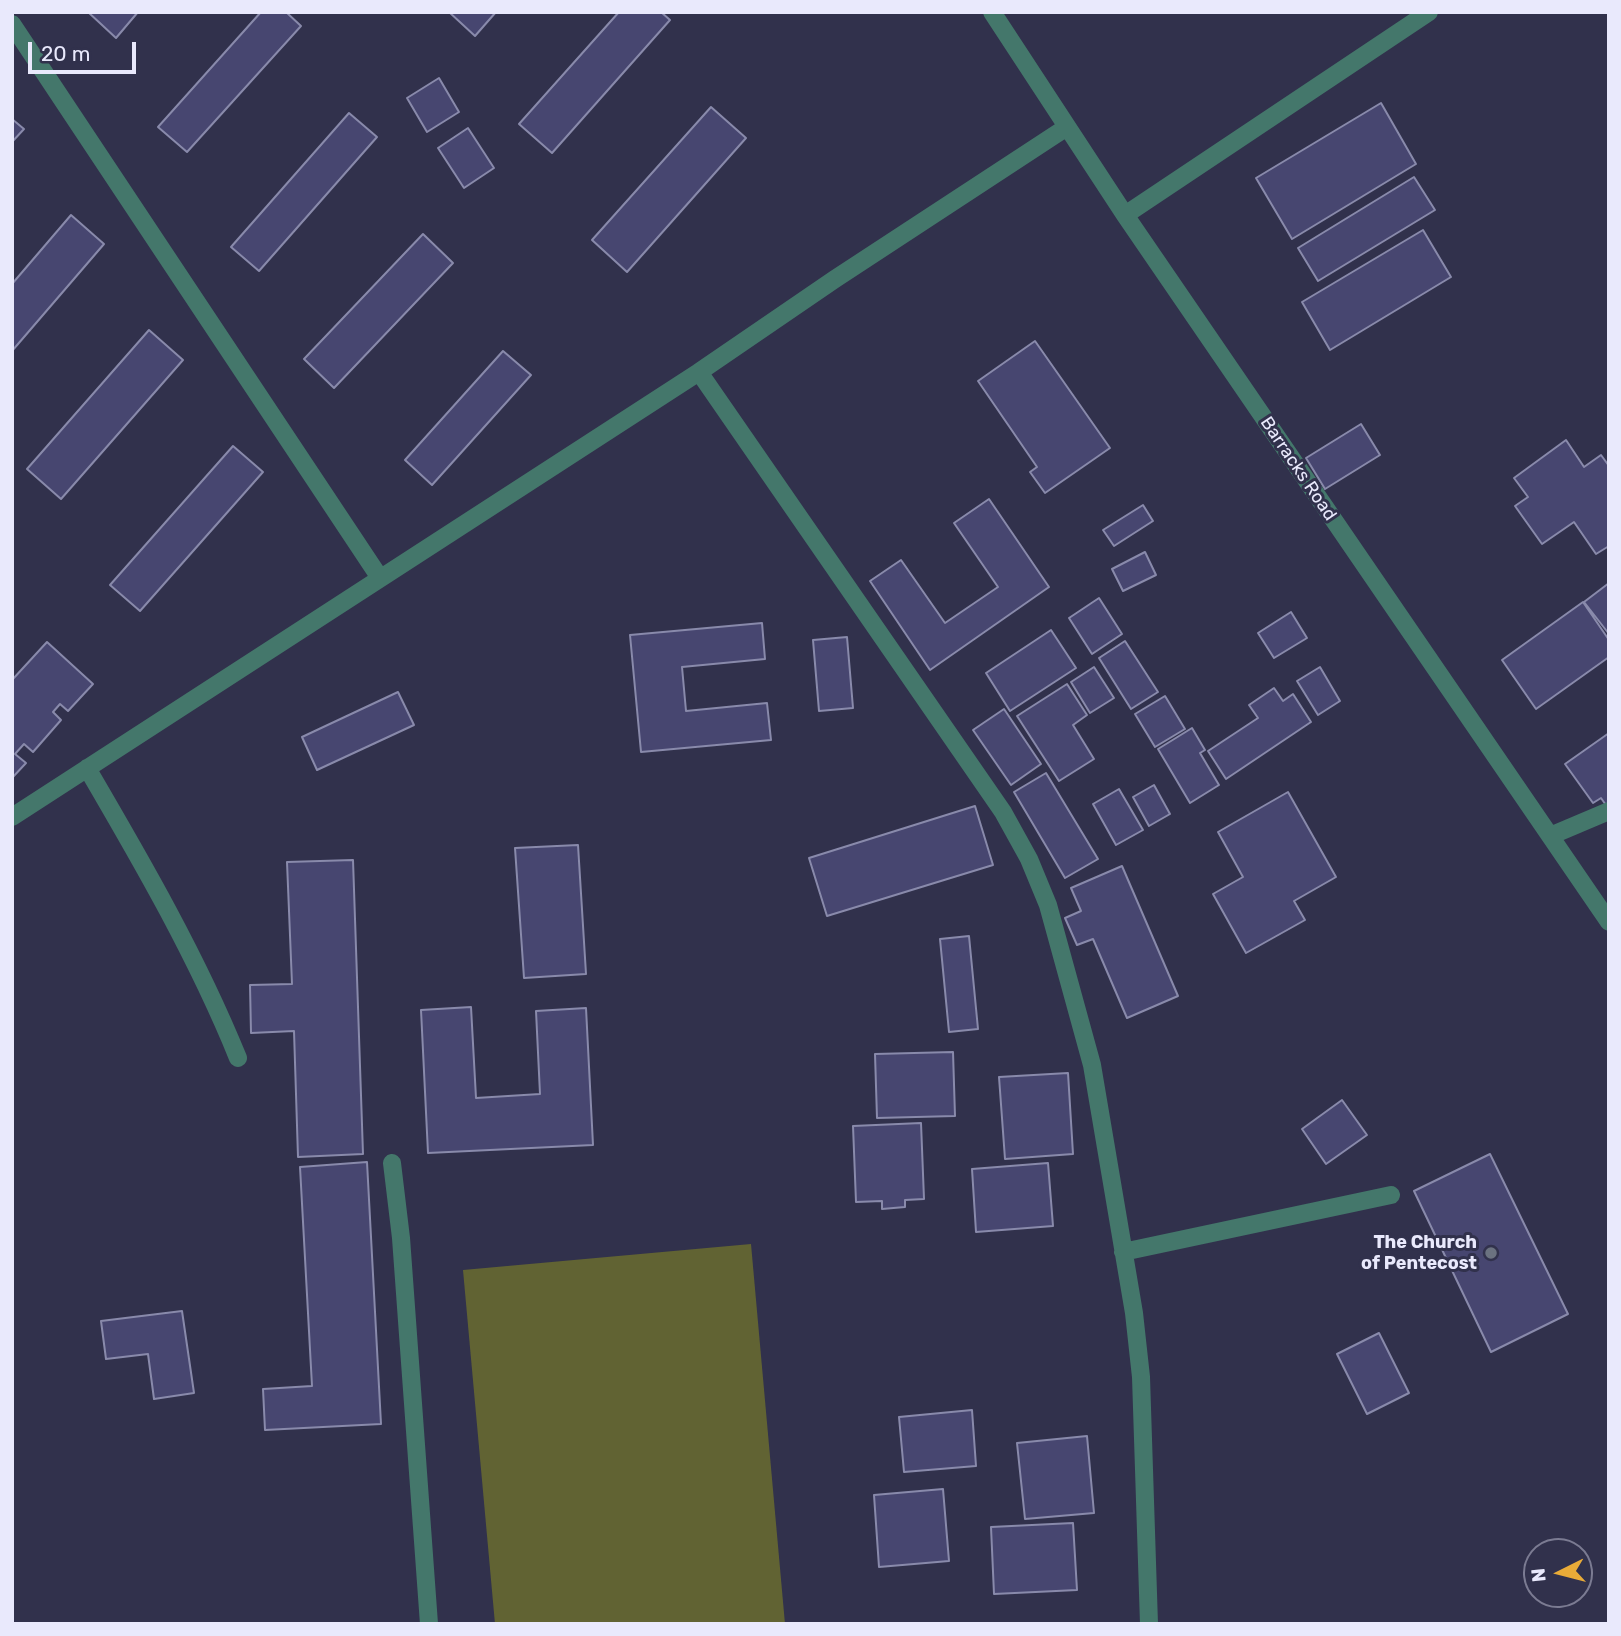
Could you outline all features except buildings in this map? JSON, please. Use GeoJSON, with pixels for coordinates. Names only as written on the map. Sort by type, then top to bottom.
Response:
{"type":"FeatureCollection","features":[{"type":"Feature","properties":{"kind":"street","name":"Barracks Road"},"geometry":{"type":"LineString","coordinates":[[992,12],[1125,215],[1609,922]]}},
{"type":"Feature","properties":{"kind":"street"},"geometry":{"type":"LineString","coordinates":[[1125,215],[1429,12]]}},
{"type":"Feature","properties":{"kind":"street"},"geometry":{"type":"LineString","coordinates":[[12,24],[380,578]]}},
{"type":"Feature","properties":{"kind":"street"},"geometry":{"type":"LineString","coordinates":[[12,817],[699,372],[1067,127]]}},
{"type":"Feature","properties":{"kind":"street"},"geometry":{"type":"LineString","coordinates":[[699,372],[1003,812],[1029,859],[1048,905],[1092,1065],[1134,1313],[1141,1377],[1149,1624]]}},
{"type":"Feature","properties":{"kind":"street"},"geometry":{"type":"LineString","coordinates":[[87,768],[155,888],[219,1010],[238,1058]]}},
{"type":"Feature","properties":{"kind":"street"},"geometry":{"type":"LineString","coordinates":[[1550,836],[1609,811]]}},
{"type":"Feature","properties":{"kind":"street"},"geometry":{"type":"LineString","coordinates":[[392,1163],[401,1238],[429,1624]]}},
{"type":"Feature","properties":{"kind":"street"},"geometry":{"type":"LineString","coordinates":[[1123,1252],[1391,1195]]}},
{"type":"Feature","properties":{"kind":"green space"},"geometry":{"type":"Polygon","coordinates":[[[751,1244],[785,1624],[495,1624],[463,1270],[751,1244]]]}},
{"type":"Feature","properties":{"kind":"place","name":"The Church of Pentecost"},"geometry":{"type":"Point","coordinates":[1491,1253]}}]}
